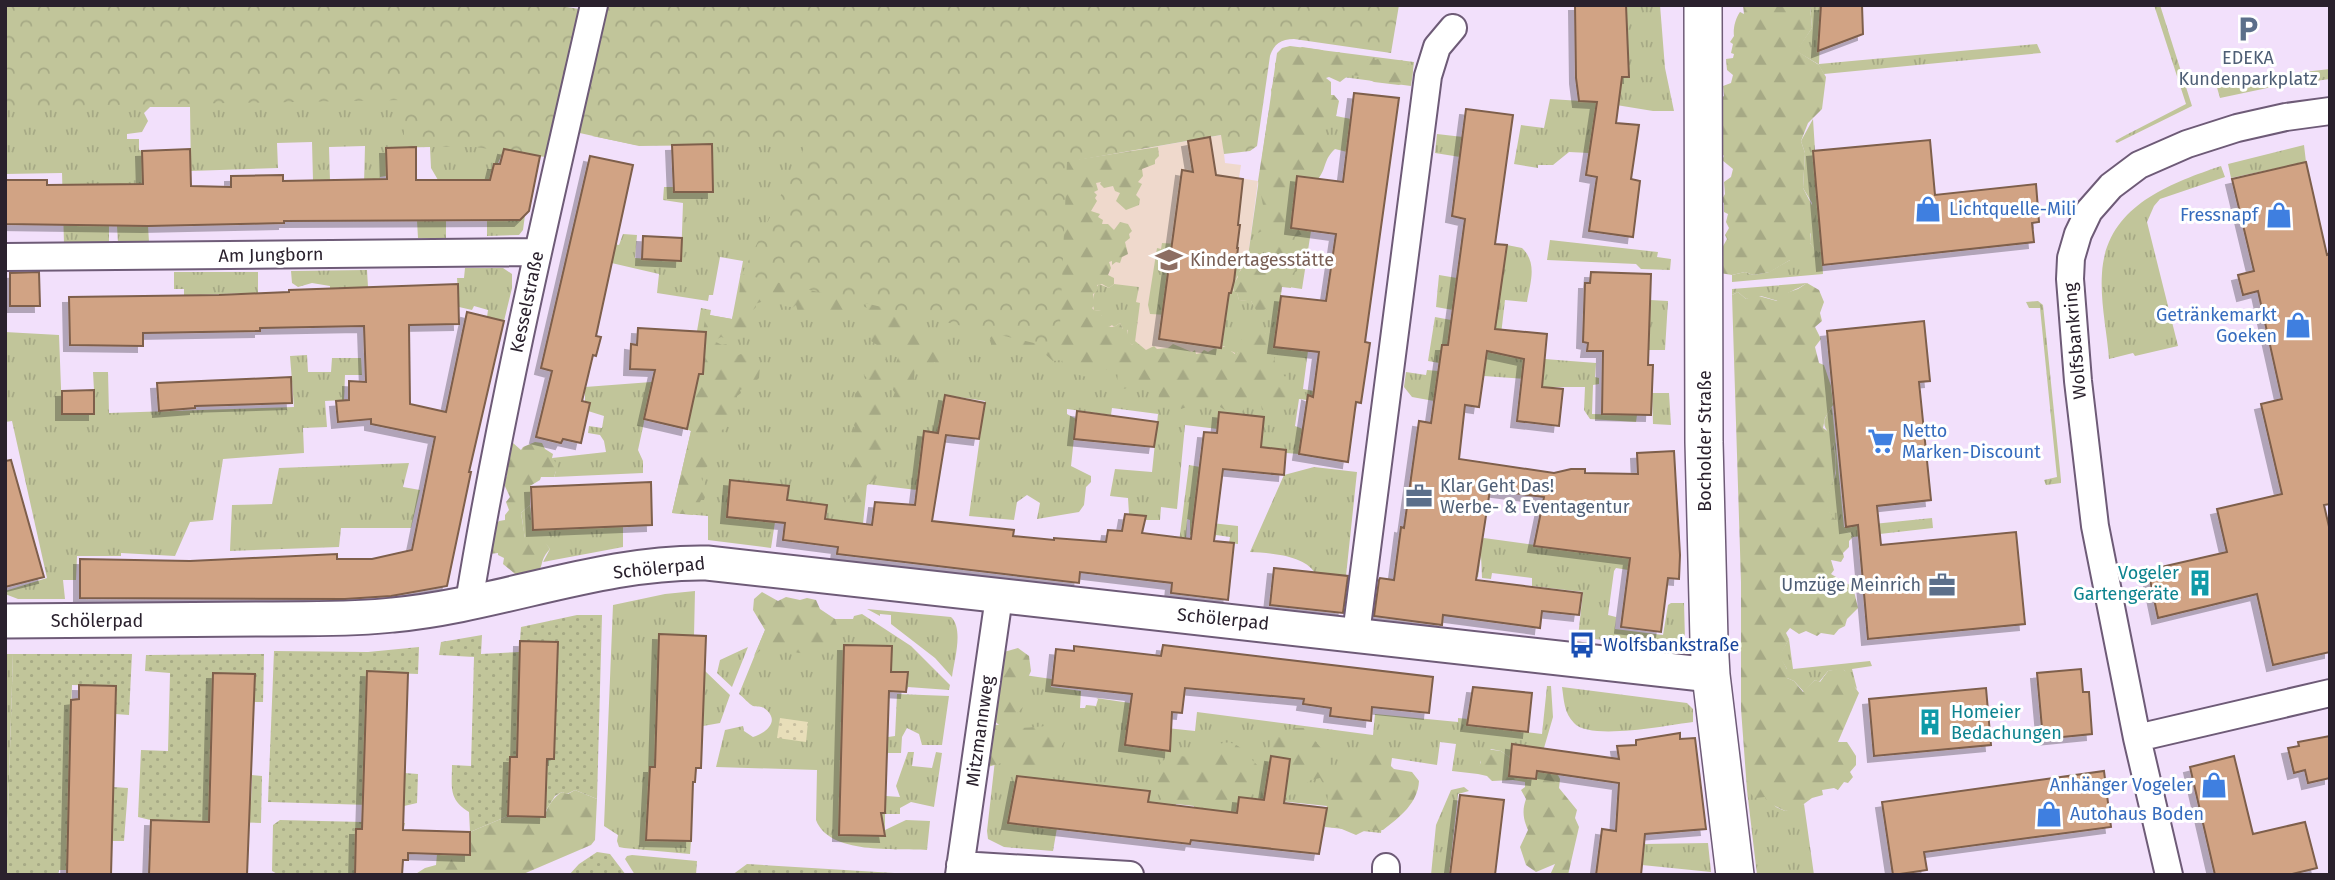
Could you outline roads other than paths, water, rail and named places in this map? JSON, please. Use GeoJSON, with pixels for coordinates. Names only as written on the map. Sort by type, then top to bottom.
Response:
{"type":"FeatureCollection","features":[{"type":"Feature","properties":{"kind":"main road","name":"Bocholder Straße"},"geometry":{"type":"LineString","coordinates":[[1703,5],[1704,442],[1711,675],[1735,875]]}},
{"type":"Feature","properties":{"kind":"street","name":"Kesselstraße"},"geometry":{"type":"LineString","coordinates":[[469,602],[484,507],[537,253],[594,5]]}},
{"type":"Feature","properties":{"kind":"street"},"geometry":{"type":"LineString","coordinates":[[1356,634],[1428,76],[1437,47],[1453,28]]}},
{"type":"Feature","properties":{"kind":"street","name":"Wolfsbankring"},"geometry":{"type":"LineString","coordinates":[[2169,875],[2137,738],[2095,526],[2070,292],[2074,244],[2089,211],[2104,192],[2120,178],[2148,161],[2187,144],[2236,128],[2330,111]]}},
{"type":"Feature","properties":{"kind":"street","name":"Am Jungborn"},"geometry":{"type":"LineString","coordinates":[[5,257],[537,253]]}},
{"type":"Feature","properties":{"kind":"street","name":"Schölerpad"},"geometry":{"type":"LineString","coordinates":[[5,621],[360,617],[418,612],[607,573],[689,562],[748,566],[999,597],[1711,675]]}},
{"type":"Feature","properties":{"kind":"street","name":"Mitzmannweg"},"geometry":{"type":"LineString","coordinates":[[999,597],[959,870],[1130,875]]}},
{"type":"Feature","properties":{"kind":"street"},"geometry":{"type":"LineString","coordinates":[[2137,738],[2330,693]]}},
{"type":"Feature","properties":{"kind":"place","name":"EDEKA Kundenparkplatz"},"geometry":{"type":"Point","coordinates":[2248,29]}},
{"type":"Feature","properties":{"kind":"place","name":"Lichtquelle-Mili"},"geometry":{"type":"Point","coordinates":[1928,209]}},
{"type":"Feature","properties":{"kind":"place","name":"Fressnapf"},"geometry":{"type":"Point","coordinates":[2279,215]}},
{"type":"Feature","properties":{"kind":"place","name":"Kindertagesstätte"},"geometry":{"type":"Point","coordinates":[1169,260]}},
{"type":"Feature","properties":{"kind":"place","name":"Getränkemarkt Goeken"},"geometry":{"type":"Point","coordinates":[2298,325]}},
{"type":"Feature","properties":{"kind":"place","name":"Netto Marken-Discount"},"geometry":{"type":"Point","coordinates":[1881,441]}},
{"type":"Feature","properties":{"kind":"place","name":"Klar Geht Das! Werbe- & Eventagentur"},"geometry":{"type":"Point","coordinates":[1419,496]}},
{"type":"Feature","properties":{"kind":"place","name":"Vogeler Gartengeräte"},"geometry":{"type":"Point","coordinates":[2200,583]}},
{"type":"Feature","properties":{"kind":"place","name":"Umzüge Meinrich"},"geometry":{"type":"Point","coordinates":[1942,585]}},
{"type":"Feature","properties":{"kind":"place","name":"Wolfsbankstraße"},"geometry":{"type":"Point","coordinates":[1582,645]}},
{"type":"Feature","properties":{"kind":"place","name":"Homeier Bedachungen"},"geometry":{"type":"Point","coordinates":[1930,722]}},
{"type":"Feature","properties":{"kind":"place","name":"Anhänger Vogeler"},"geometry":{"type":"Point","coordinates":[2214,785]}},
{"type":"Feature","properties":{"kind":"place","name":"Autohaus Boden"},"geometry":{"type":"Point","coordinates":[2049,814]}}]}
